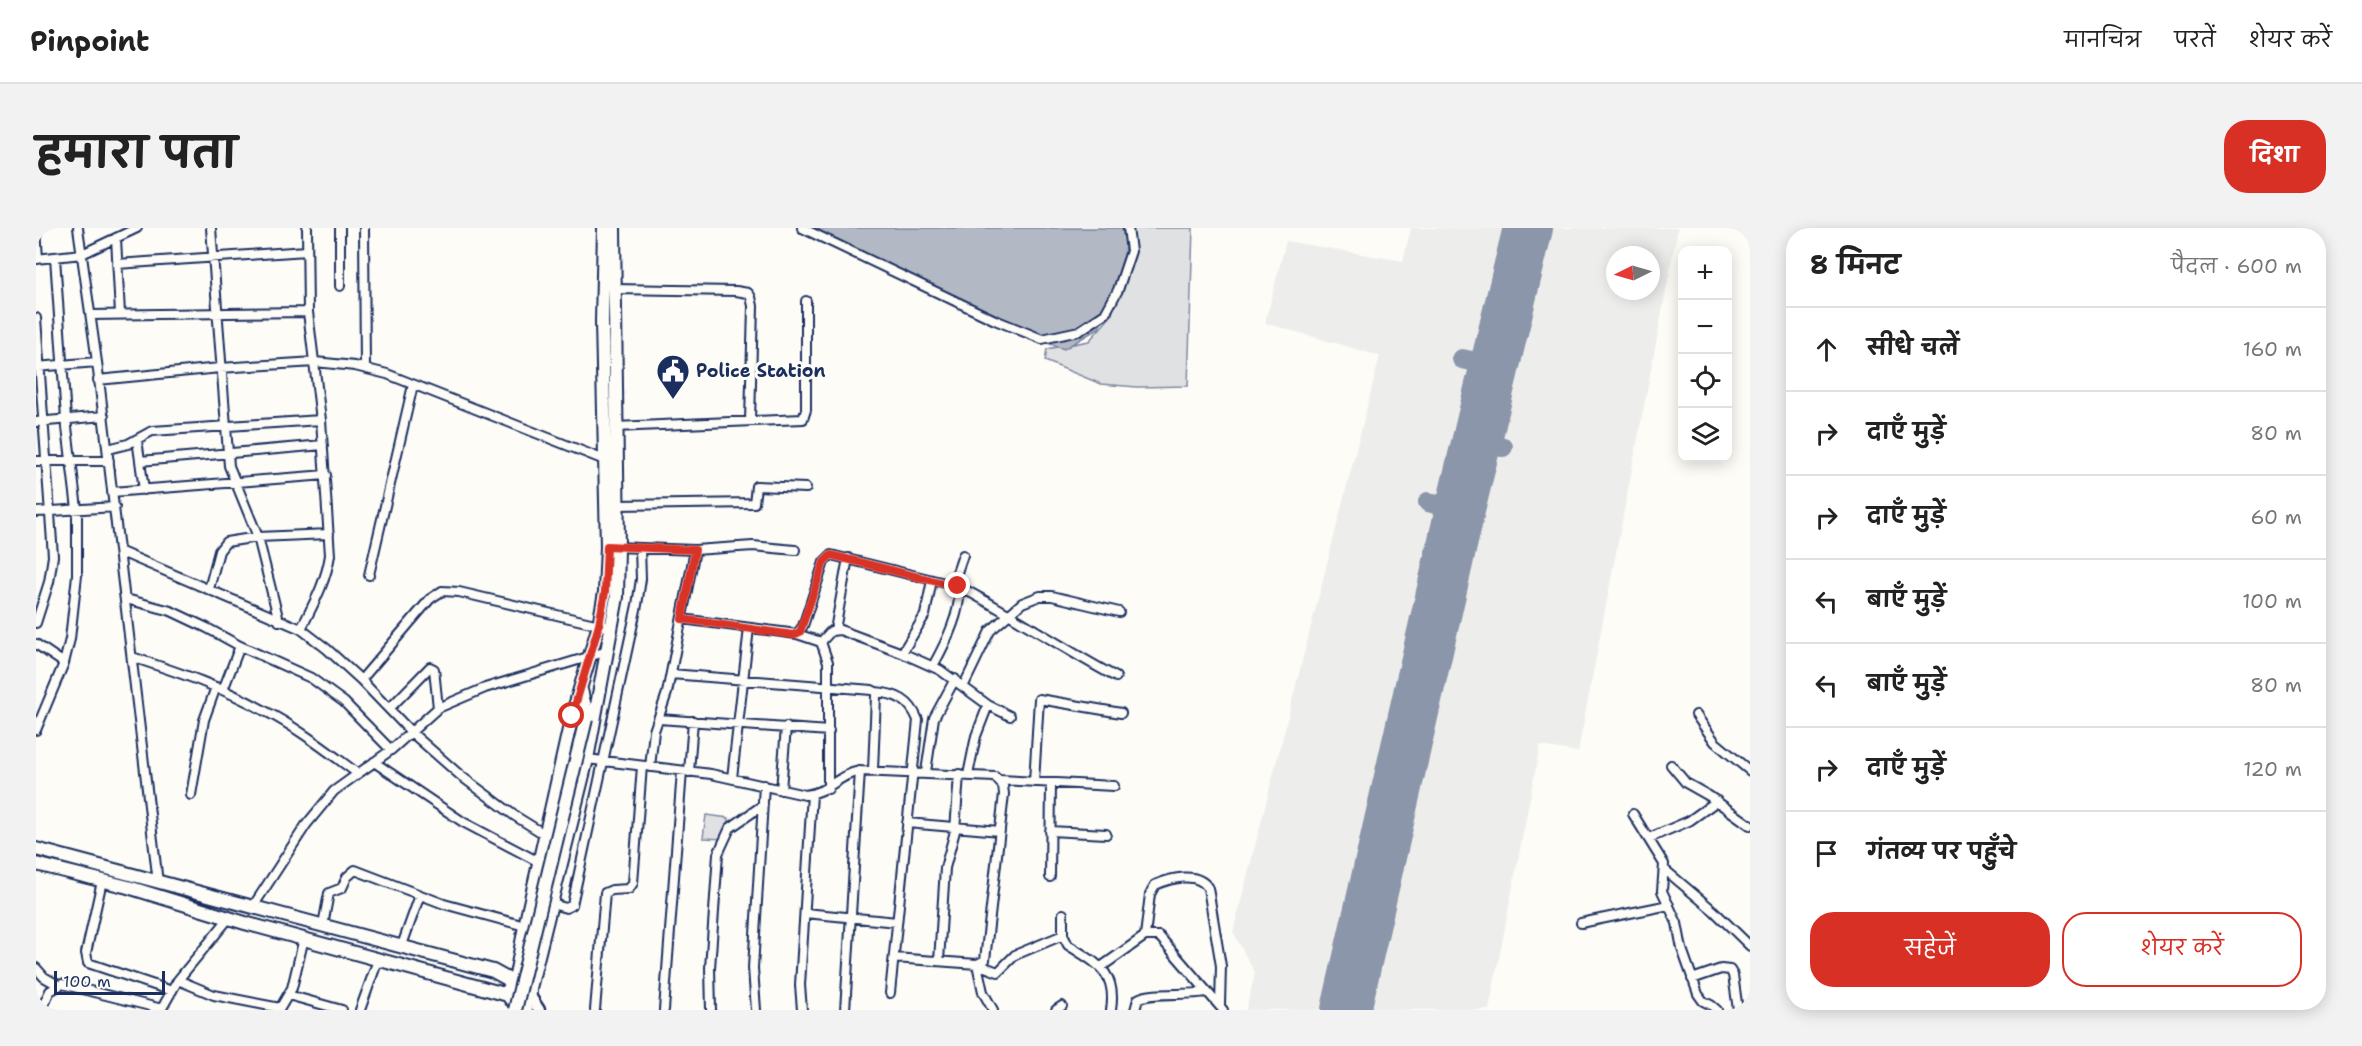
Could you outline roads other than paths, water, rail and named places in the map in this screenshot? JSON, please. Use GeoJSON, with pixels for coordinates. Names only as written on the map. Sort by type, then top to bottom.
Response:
{"type":"FeatureCollection","features":[{"type":"Feature","properties":{"kind":"main road"},"geometry":{"type":"LineString","coordinates":[[519,1002],[508,989],[514,981],[580,686],[599,625],[613,547],[617,505],[611,463],[615,428],[602,322],[604,228]]}},
{"type":"Feature","properties":{"kind":"main road"},"geometry":{"type":"LineString","coordinates":[[519,1002],[552,904],[566,847],[587,759],[617,597],[613,547],[610,388],[614,228]]}},
{"type":"Feature","properties":{"kind":"main road"},"geometry":{"type":"LineString","coordinates":[[580,686],[586,717]]}},
{"type":"Feature","properties":{"kind":"main road"},"geometry":{"type":"LineString","coordinates":[[519,1002],[586,717],[601,688]]}},
{"type":"Feature","properties":{"kind":"main road"},"geometry":{"type":"LineString","coordinates":[[36,849],[493,971],[514,981],[524,981],[519,1002]]}},
{"type":"Feature","properties":{"kind":"main road"},"geometry":{"type":"LineString","coordinates":[[36,864],[159,896],[304,938],[539,1010]]}},
{"type":"Feature","properties":{"kind":"street"},"geometry":{"type":"LineString","coordinates":[[36,228],[37,259],[82,254],[137,228]]}},
{"type":"Feature","properties":{"kind":"street"},"geometry":{"type":"LineString","coordinates":[[78,228],[121,552],[159,896]]}},
{"type":"Feature","properties":{"kind":"street"},"geometry":{"type":"LineString","coordinates":[[211,228],[220,368],[231,475],[258,537],[279,621]]}},
{"type":"Feature","properties":{"kind":"street"},"geometry":{"type":"LineString","coordinates":[[301,629],[328,568],[329,534],[321,420],[308,312],[307,228]]}},
{"type":"Feature","properties":{"kind":"street"},"geometry":{"type":"LineString","coordinates":[[340,228],[340,285]]}},
{"type":"Feature","properties":{"kind":"street"},"geometry":{"type":"LineString","coordinates":[[364,228],[364,369]]}},
{"type":"Feature","properties":{"kind":"street"},"geometry":{"type":"LineString","coordinates":[[802,228],[995,320],[1042,339],[1079,331],[1105,314],[1118,290],[1131,251],[1128,228]]}},
{"type":"Feature","properties":{"kind":"street"},"geometry":{"type":"LineString","coordinates":[[116,238],[120,314]]}},
{"type":"Feature","properties":{"kind":"street"},"geometry":{"type":"LineString","coordinates":[[117,264],[307,250]]}},
{"type":"Feature","properties":{"kind":"street"},"geometry":{"type":"LineString","coordinates":[[36,730],[64,663],[75,602],[77,509],[66,419],[55,257]]}},
{"type":"Feature","properties":{"kind":"street"},"geometry":{"type":"LineString","coordinates":[[614,289],[736,291],[752,297],[750,421]]}},
{"type":"Feature","properties":{"kind":"street"},"geometry":{"type":"LineString","coordinates":[[615,428],[799,420],[806,415],[806,301]]}},
{"type":"Feature","properties":{"kind":"street"},"geometry":{"type":"LineString","coordinates":[[91,315],[308,312]]}},
{"type":"Feature","properties":{"kind":"street"},"geometry":{"type":"LineString","coordinates":[[36,318],[40,422],[51,510],[53,556],[49,582],[36,623]]}},
{"type":"Feature","properties":{"kind":"street"},"geometry":{"type":"LineString","coordinates":[[38,366],[97,362]]}},
{"type":"Feature","properties":{"kind":"street"},"geometry":{"type":"LineString","coordinates":[[98,380],[220,368],[315,362],[364,369],[387,374],[611,463]]}},
{"type":"Feature","properties":{"kind":"street"},"geometry":{"type":"LineString","coordinates":[[369,575],[413,385]]}},
{"type":"Feature","properties":{"kind":"street"},"geometry":{"type":"LineString","coordinates":[[40,422],[104,416]]}},
{"type":"Feature","properties":{"kind":"street"},"geometry":{"type":"LineString","coordinates":[[108,449],[152,431],[321,420]]}},
{"type":"Feature","properties":{"kind":"street"},"geometry":{"type":"LineString","coordinates":[[137,439],[144,490]]}},
{"type":"Feature","properties":{"kind":"street"},"geometry":{"type":"LineString","coordinates":[[140,461],[323,445]]}},
{"type":"Feature","properties":{"kind":"street"},"geometry":{"type":"LineString","coordinates":[[36,461],[109,461]]}},
{"type":"Feature","properties":{"kind":"street"},"geometry":{"type":"LineString","coordinates":[[112,492],[326,475]]}},
{"type":"Feature","properties":{"kind":"street"},"geometry":{"type":"LineString","coordinates":[[617,505],[754,503],[756,486],[806,488]]}},
{"type":"Feature","properties":{"kind":"street"},"geometry":{"type":"LineString","coordinates":[[36,512],[115,507]]}},
{"type":"Feature","properties":{"kind":"street"},"geometry":{"type":"LineString","coordinates":[[209,589],[222,546],[231,540],[329,534]]}},
{"type":"Feature","properties":{"kind":"street"},"geometry":{"type":"LineString","coordinates":[[613,547],[695,550],[753,546],[795,550]]}},
{"type":"Feature","properties":{"kind":"street"},"geometry":{"type":"LineString","coordinates":[[552,904],[566,908],[572,905],[638,597],[642,562],[640,548]]}},
{"type":"Feature","properties":{"kind":"street"},"geometry":{"type":"LineString","coordinates":[[595,1010],[606,893],[612,890],[628,889],[633,883],[646,767],[671,674],[695,550]]}},
{"type":"Feature","properties":{"kind":"street"},"geometry":{"type":"LineString","coordinates":[[121,552],[301,629],[361,680],[412,733],[491,799],[566,847]]}},
{"type":"Feature","properties":{"kind":"street"},"geometry":{"type":"LineString","coordinates":[[797,634],[803,626],[827,557],[836,555],[956,584],[1116,677]]}},
{"type":"Feature","properties":{"kind":"street"},"geometry":{"type":"LineString","coordinates":[[933,666],[951,626],[958,600],[956,584],[963,555]]}},
{"type":"Feature","properties":{"kind":"street"},"geometry":{"type":"LineString","coordinates":[[835,630],[837,608],[849,558]]}},
{"type":"Feature","properties":{"kind":"street"},"geometry":{"type":"LineString","coordinates":[[902,653],[925,615],[932,580]]}},
{"type":"Feature","properties":{"kind":"street"},"geometry":{"type":"LineString","coordinates":[[361,680],[430,599],[442,591],[459,592],[612,628]]}},
{"type":"Feature","properties":{"kind":"street"},"geometry":{"type":"LineString","coordinates":[[964,686],[984,639],[1022,603],[1040,596],[1052,596],[1119,612]]}},
{"type":"Feature","properties":{"kind":"street"},"geometry":{"type":"LineString","coordinates":[[126,599],[171,611],[311,678],[344,702],[391,750]]}},
{"type":"Feature","properties":{"kind":"street"},"geometry":{"type":"LineString","coordinates":[[682,619],[797,634],[821,642],[828,662],[830,687],[828,789]]}},
{"type":"Feature","properties":{"kind":"street"},"geometry":{"type":"LineString","coordinates":[[732,778],[749,628]]}},
{"type":"Feature","properties":{"kind":"street"},"geometry":{"type":"LineString","coordinates":[[821,642],[831,631],[835,630],[902,653],[933,666],[955,679],[988,705],[1010,716]]}},
{"type":"Feature","properties":{"kind":"street"},"geometry":{"type":"LineString","coordinates":[[36,644],[64,663]]}},
{"type":"Feature","properties":{"kind":"street"},"geometry":{"type":"LineString","coordinates":[[191,795],[204,720],[240,646]]}},
{"type":"Feature","properties":{"kind":"street"},"geometry":{"type":"LineString","coordinates":[[252,908],[306,825],[334,791],[391,750],[438,708],[484,688],[608,651]]}},
{"type":"Feature","properties":{"kind":"street"},"geometry":{"type":"LineString","coordinates":[[132,657],[220,689],[265,711],[316,743],[357,773]]}},
{"type":"Feature","properties":{"kind":"street"},"geometry":{"type":"LineString","coordinates":[[389,709],[430,667],[434,669],[438,708]]}},
{"type":"Feature","properties":{"kind":"street"},"geometry":{"type":"LineString","coordinates":[[671,674],[872,690],[898,697],[908,702],[914,710],[918,720],[918,732],[890,993]]}},
{"type":"Feature","properties":{"kind":"street"},"geometry":{"type":"LineString","coordinates":[[926,772],[934,718],[955,679]]}},
{"type":"Feature","properties":{"kind":"street"},"geometry":{"type":"LineString","coordinates":[[873,770],[876,692]]}},
{"type":"Feature","properties":{"kind":"street"},"geometry":{"type":"LineString","coordinates":[[1034,782],[1039,699],[1121,712]]}},
{"type":"Feature","properties":{"kind":"street"},"geometry":{"type":"LineString","coordinates":[[939,961],[945,868],[956,827],[963,775],[988,705]]}},
{"type":"Feature","properties":{"kind":"street"},"geometry":{"type":"LineString","coordinates":[[1696,715],[1715,742],[1750,771]]}},
{"type":"Feature","properties":{"kind":"street"},"geometry":{"type":"LineString","coordinates":[[659,719],[829,731]]}},
{"type":"Feature","properties":{"kind":"street"},"geometry":{"type":"LineString","coordinates":[[664,1010],[686,771],[693,721]]}},
{"type":"Feature","properties":{"kind":"street"},"geometry":{"type":"LineString","coordinates":[[781,790],[786,727]]}},
{"type":"Feature","properties":{"kind":"street"},"geometry":{"type":"LineString","coordinates":[[587,759],[732,778],[781,790],[812,794],[828,789],[842,776],[873,770],[1114,786]]}},
{"type":"Feature","properties":{"kind":"street"},"geometry":{"type":"LineString","coordinates":[[374,762],[463,822],[539,862]]}},
{"type":"Feature","properties":{"kind":"street"},"geometry":{"type":"LineString","coordinates":[[1671,765],[1686,783],[1717,801],[1750,825]]}},
{"type":"Feature","properties":{"kind":"street"},"geometry":{"type":"LineString","coordinates":[[845,1010],[861,771]]}},
{"type":"Feature","properties":{"kind":"street"},"geometry":{"type":"LineString","coordinates":[[977,964],[982,963],[987,956],[1004,794],[1000,780]]}},
{"type":"Feature","properties":{"kind":"street"},"geometry":{"type":"LineString","coordinates":[[1050,877],[1051,783]]}},
{"type":"Feature","properties":{"kind":"street"},"geometry":{"type":"LineString","coordinates":[[756,1010],[753,968],[764,785]]}},
{"type":"Feature","properties":{"kind":"street"},"geometry":{"type":"LineString","coordinates":[[802,1010],[800,985],[812,794]]}},
{"type":"Feature","properties":{"kind":"street"},"geometry":{"type":"LineString","coordinates":[[1648,838],[1689,821],[1717,801]]}},
{"type":"Feature","properties":{"kind":"street"},"geometry":{"type":"LineString","coordinates":[[711,1010],[710,968],[718,854],[730,828],[763,805]]}},
{"type":"Feature","properties":{"kind":"street"},"geometry":{"type":"LineString","coordinates":[[1633,814],[1662,860],[1665,869],[1662,891],[1677,923],[1682,949],[1700,998],[1717,1010]]}},
{"type":"Feature","properties":{"kind":"street"},"geometry":{"type":"LineString","coordinates":[[908,823],[1000,831]]}},
{"type":"Feature","properties":{"kind":"street"},"geometry":{"type":"LineString","coordinates":[[1050,831],[1106,834]]}},
{"type":"Feature","properties":{"kind":"street"},"geometry":{"type":"LineString","coordinates":[[1665,869],[1750,946]]}},
{"type":"Feature","properties":{"kind":"street"},"geometry":{"type":"LineString","coordinates":[[322,925],[329,893],[340,890],[346,877],[355,870],[444,904],[525,926]]}},
{"type":"Feature","properties":{"kind":"street"},"geometry":{"type":"LineString","coordinates":[[1145,936],[1150,894],[1155,885],[1191,877],[1204,882],[1208,888],[1221,966],[1222,1008]]}},
{"type":"Feature","properties":{"kind":"street"},"geometry":{"type":"LineString","coordinates":[[102,881],[86,953],[88,963],[172,991]]}},
{"type":"Feature","properties":{"kind":"street"},"geometry":{"type":"LineString","coordinates":[[401,948],[420,895]]}},
{"type":"Feature","properties":{"kind":"street"},"geometry":{"type":"LineString","coordinates":[[1581,922],[1669,905]]}},
{"type":"Feature","properties":{"kind":"street"},"geometry":{"type":"LineString","coordinates":[[805,913],[897,922]]}},
{"type":"Feature","properties":{"kind":"street"},"geometry":{"type":"LineString","coordinates":[[1063,914],[1063,935],[1068,945],[1101,967],[1113,988],[1111,1010]]}},
{"type":"Feature","properties":{"kind":"street"},"geometry":{"type":"LineString","coordinates":[[41,1010],[50,991],[58,985],[71,984],[162,1009],[178,980],[229,918]]}},
{"type":"Feature","properties":{"kind":"street"},"geometry":{"type":"LineString","coordinates":[[894,957],[977,964],[998,972],[1016,956],[1063,935]]}},
{"type":"Feature","properties":{"kind":"street"},"geometry":{"type":"LineString","coordinates":[[1101,967],[1145,936],[1159,936],[1222,1008]]}},
{"type":"Feature","properties":{"kind":"street"},"geometry":{"type":"LineString","coordinates":[[178,980],[240,1006],[280,1009],[288,995],[304,938]]}},
{"type":"Feature","properties":{"kind":"street"},"geometry":{"type":"LineString","coordinates":[[360,1010],[378,960]]}},
{"type":"Feature","properties":{"kind":"street"},"geometry":{"type":"LineString","coordinates":[[977,964],[983,993],[993,1010]]}},
{"type":"Feature","properties":{"kind":"street"},"geometry":{"type":"LineString","coordinates":[[36,968],[44,977],[58,985]]}},
{"type":"Feature","properties":{"kind":"street"},"geometry":{"type":"LineString","coordinates":[[1692,979],[1721,969],[1730,970],[1733,975],[1738,1010]]}},
{"type":"Feature","properties":{"kind":"street"},"geometry":{"type":"LineString","coordinates":[[1135,1010],[1138,999],[1146,995],[1188,995],[1206,992]]}},
{"type":"Feature","properties":{"kind":"street"},"geometry":{"type":"LineString","coordinates":[[288,995],[342,1010]]}},
{"type":"Feature","properties":{"kind":"place","name":"Police Station"},"geometry":{"type":"Point","coordinates":[673,400]}}]}
